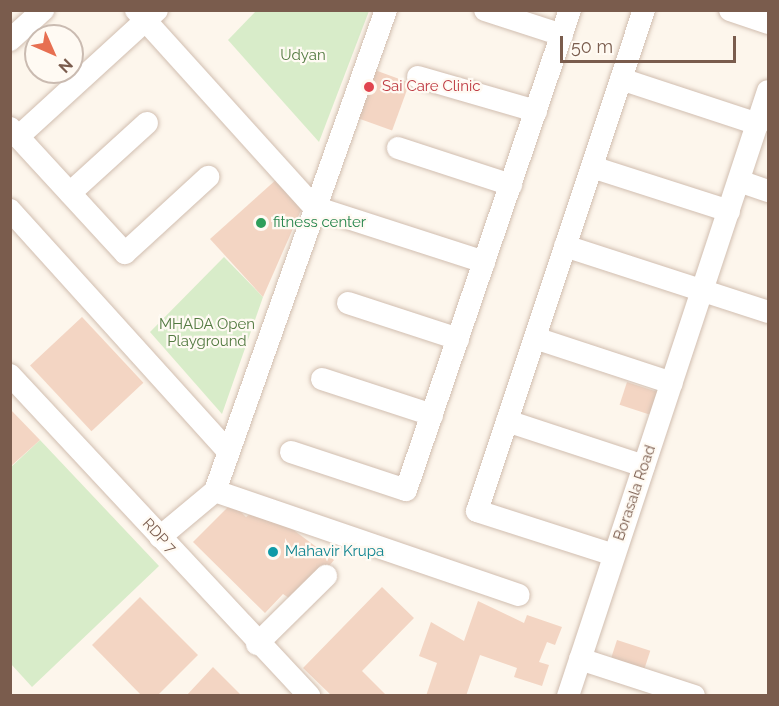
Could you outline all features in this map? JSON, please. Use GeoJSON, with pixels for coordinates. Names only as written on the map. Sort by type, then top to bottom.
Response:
{"type":"FeatureCollection","features":[{"type":"Feature","properties":{"kind":"street"},"geometry":{"type":"LineString","coordinates":[[10,40],[43,10]]}},
{"type":"Feature","properties":{"kind":"street"},"geometry":{"type":"LineString","coordinates":[[160,537],[215,490],[386,10]]}},
{"type":"Feature","properties":{"kind":"street"},"geometry":{"type":"LineString","coordinates":[[485,10],[562,34]]}},
{"type":"Feature","properties":{"kind":"street"},"geometry":{"type":"LineString","coordinates":[[291,452],[406,490],[570,10]]}},
{"type":"Feature","properties":{"kind":"street"},"geometry":{"type":"LineString","coordinates":[[614,555],[477,511],[644,10]]}},
{"type":"Feature","properties":{"kind":"street"},"geometry":{"type":"LineString","coordinates":[[730,10],[768,23]]}},
{"type":"Feature","properties":{"kind":"street"},"geometry":{"type":"LineString","coordinates":[[208,177],[125,253],[14,133],[146,14],[314,207],[484,262]]}},
{"type":"Feature","properties":{"kind":"street"},"geometry":{"type":"LineString","coordinates":[[418,77],[536,111]]}},
{"type":"Feature","properties":{"kind":"street"},"geometry":{"type":"LineString","coordinates":[[621,79],[764,109]]}},
{"type":"Feature","properties":{"kind":"street","name":"Borasala Road"},"geometry":{"type":"LineString","coordinates":[[568,696],[764,109]]}},
{"type":"Feature","properties":{"kind":"street"},"geometry":{"type":"LineString","coordinates":[[70,193],[147,123]]}},
{"type":"Feature","properties":{"kind":"street"},"geometry":{"type":"LineString","coordinates":[[398,148],[511,185]]}},
{"type":"Feature","properties":{"kind":"street"},"geometry":{"type":"LineString","coordinates":[[592,166],[729,211]]}},
{"type":"Feature","properties":{"kind":"street"},"geometry":{"type":"LineString","coordinates":[[739,181],[768,191]]}},
{"type":"Feature","properties":{"kind":"street"},"geometry":{"type":"LineString","coordinates":[[10,210],[228,451]]}},
{"type":"Feature","properties":{"kind":"street"},"geometry":{"type":"LineString","coordinates":[[566,246],[768,312]]}},
{"type":"Feature","properties":{"kind":"street"},"geometry":{"type":"LineString","coordinates":[[348,303],[458,339]]}},
{"type":"Feature","properties":{"kind":"street"},"geometry":{"type":"LineString","coordinates":[[535,338],[672,383]]}},
{"type":"Feature","properties":{"kind":"street","name":"RDP 7"},"geometry":{"type":"LineString","coordinates":[[10,375],[257,644],[309,696]]}},
{"type":"Feature","properties":{"kind":"street"},"geometry":{"type":"LineString","coordinates":[[322,379],[432,415]]}},
{"type":"Feature","properties":{"kind":"street"},"geometry":{"type":"LineString","coordinates":[[507,422],[644,466]]}},
{"type":"Feature","properties":{"kind":"street"},"geometry":{"type":"LineString","coordinates":[[215,490],[519,595]]}},
{"type":"Feature","properties":{"kind":"street"},"geometry":{"type":"LineString","coordinates":[[257,644],[326,576]]}},
{"type":"Feature","properties":{"kind":"street"},"geometry":{"type":"LineString","coordinates":[[580,659],[694,696]]}},
{"type":"Feature","properties":{"kind":"green space","name":"Udyan"},"geometry":{"type":"Polygon","coordinates":[[[257,10],[369,11],[319,142],[228,40],[257,10]]]}},
{"type":"Feature","properties":{"kind":"green space","name":"MHADA Open Playground"},"geometry":{"type":"Polygon","coordinates":[[[224,257],[263,297],[222,414],[150,332],[224,257]]]}},
{"type":"Feature","properties":{"kind":"green space"},"geometry":{"type":"Polygon","coordinates":[[[40,440],[159,566],[32,687],[11,664],[11,467],[40,440]]]}},
{"type":"Feature","properties":{"kind":"building"},"geometry":{"type":"Polygon","coordinates":[[[372,69],[410,83],[392,131],[355,117],[372,69]]]}},
{"type":"Feature","properties":{"kind":"building","name":"fitness center"},"geometry":{"type":"Polygon","coordinates":[[[278,178],[302,208],[263,297],[210,239],[278,178]]]}},
{"type":"Feature","properties":{"kind":"building"},"geometry":{"type":"Polygon","coordinates":[[[82,317],[143,383],[91,431],[30,365],[82,317]]]}},
{"type":"Feature","properties":{"kind":"building"},"geometry":{"type":"Polygon","coordinates":[[[627,382],[666,395],[659,417],[620,405],[627,382]]]}},
{"type":"Feature","properties":{"kind":"building"},"geometry":{"type":"Polygon","coordinates":[[[10,409],[40,440],[10,467],[10,409]]]}},
{"type":"Feature","properties":{"kind":"building","name":"Mahavir Krupa"},"geometry":{"type":"Polygon","coordinates":[[[232,503],[246,517],[261,506],[334,560],[298,604],[283,594],[265,613],[193,542],[232,503]]]}},
{"type":"Feature","properties":{"kind":"building"},"geometry":{"type":"Polygon","coordinates":[[[382,587],[414,618],[362,671],[387,696],[332,696],[303,668],[382,587]]]}},
{"type":"Feature","properties":{"kind":"building"},"geometry":{"type":"Polygon","coordinates":[[[140,597],[198,655],[157,696],[142,696],[92,645],[140,597]]]}},
{"type":"Feature","properties":{"kind":"building"},"geometry":{"type":"Polygon","coordinates":[[[478,601],[524,623],[527,615],[562,627],[555,645],[547,642],[539,662],[549,665],[542,686],[514,677],[517,668],[480,655],[466,696],[426,696],[437,663],[419,656],[431,622],[464,641],[478,601]]]}},
{"type":"Feature","properties":{"kind":"building"},"geometry":{"type":"Polygon","coordinates":[[[617,640],[650,651],[643,675],[609,664],[617,640]]]}},
{"type":"Feature","properties":{"kind":"building"},"geometry":{"type":"Polygon","coordinates":[[[213,667],[242,696],[186,696],[213,667]]]}},
{"type":"Feature","properties":{"kind":"place","name":"Sai Care Clinic"},"geometry":{"type":"Point","coordinates":[369,87]}},
{"type":"Feature","properties":{"kind":"place","name":"fitness center"},"geometry":{"type":"Point","coordinates":[261,223]}},
{"type":"Feature","properties":{"kind":"place","name":"Mahavir Krupa"},"geometry":{"type":"Point","coordinates":[273,552]}}]}
